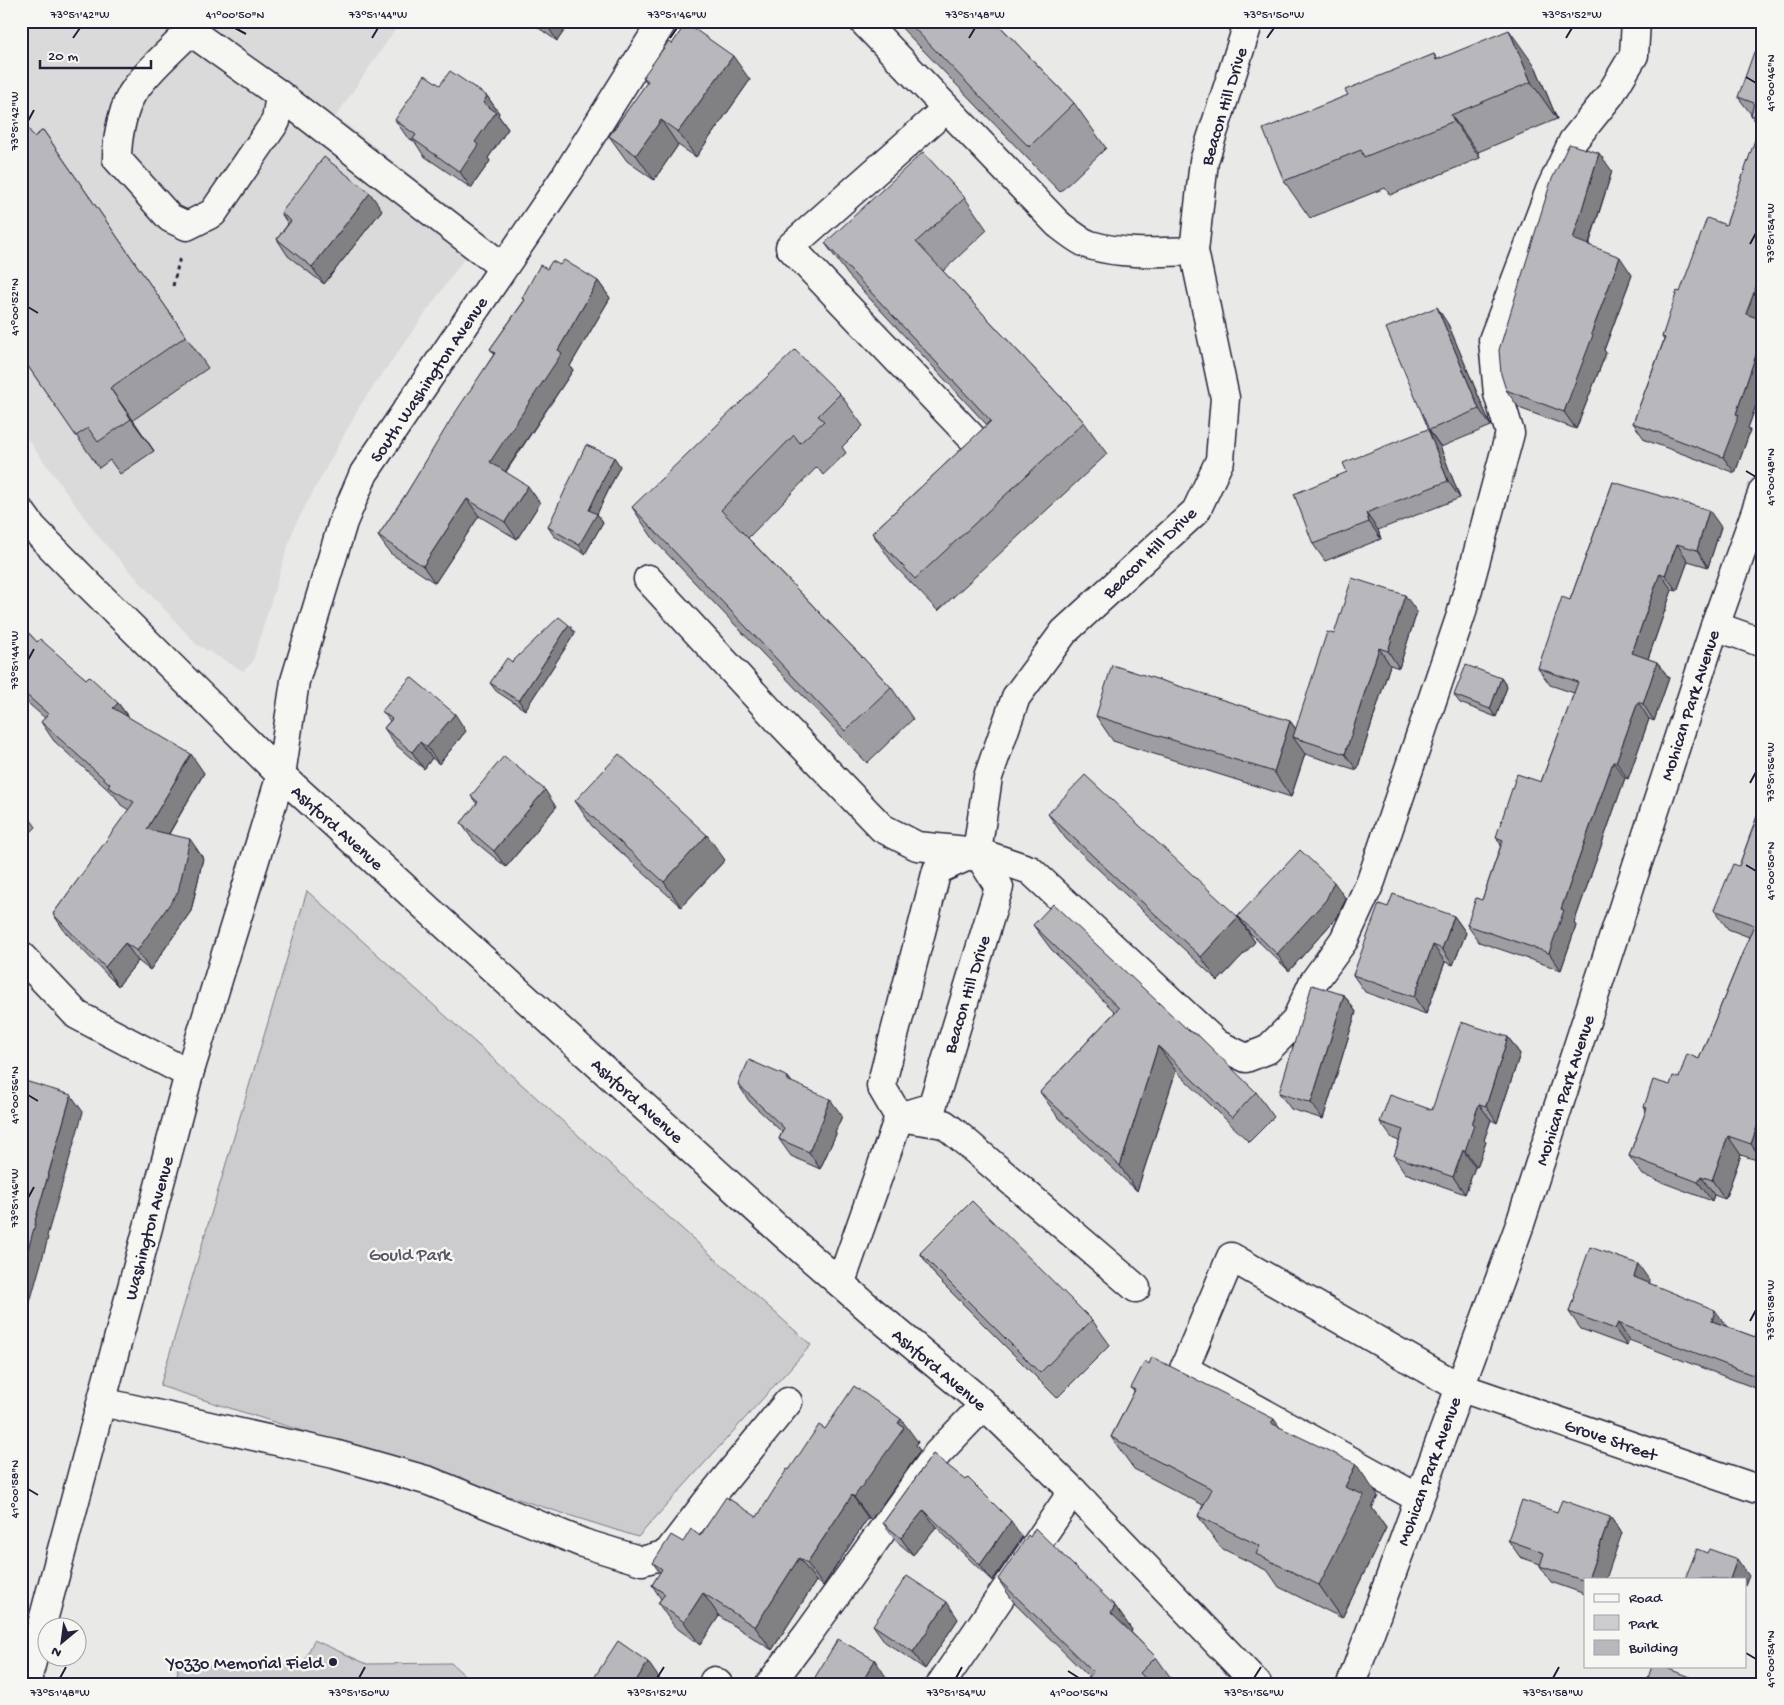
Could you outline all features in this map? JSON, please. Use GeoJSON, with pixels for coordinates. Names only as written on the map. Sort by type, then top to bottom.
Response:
{"type":"FeatureCollection","features":[{"type":"Feature","properties":{"kind":"street","name":"South Washington Avenue"},"geometry":{"type":"LineString","coordinates":[[281,774],[296,681],[343,522],[364,472],[565,177],[662,21]]}},
{"type":"Feature","properties":{"kind":"street"},"geometry":{"type":"LineString","coordinates":[[863,21],[1058,224],[1088,245],[1137,252],[1194,251]]}},
{"type":"Feature","properties":{"kind":"street","name":"Beacon Hill Drive"},"geometry":{"type":"LineString","coordinates":[[899,1117],[932,1107],[999,887],[976,852],[988,777],[1016,697],[1064,632],[1196,511],[1220,460],[1225,398],[1194,251],[1204,161],[1249,21]]}},
{"type":"Feature","properties":{"kind":"street"},"geometry":{"type":"LineString","coordinates":[[648,579],[780,722],[882,828],[917,846],[976,852],[1030,870],[1217,1044],[1246,1058],[1267,1050],[1295,1022],[1314,983],[1344,940],[1371,882],[1461,615],[1510,433],[1498,394],[1493,340],[1550,190],[1573,141],[1610,95],[1634,55],[1636,21]]}},
{"type":"Feature","properties":{"kind":"street"},"geometry":{"type":"LineString","coordinates":[[280,95],[276,121],[213,214],[186,226],[170,218],[117,159],[117,141],[124,114],[134,89],[190,31],[280,95],[504,267]]}},
{"type":"Feature","properties":{"kind":"street"},"geometry":{"type":"LineString","coordinates":[[946,109],[790,247],[978,444]]}},
{"type":"Feature","properties":{"kind":"street","name":"Mohican Park Avenue"},"geometry":{"type":"LineString","coordinates":[[1351,1684],[1519,1227],[1715,626],[1763,491]]}},
{"type":"Feature","properties":{"kind":"street","name":"Ashford Avenue"},"geometry":{"type":"LineString","coordinates":[[21,512],[32,527],[88,584],[281,774],[786,1236],[984,1405],[1072,1492],[1257,1684]]}},
{"type":"Feature","properties":{"kind":"street"},"geometry":{"type":"LineString","coordinates":[[1715,626],[1763,643]]}},
{"type":"Feature","properties":{"kind":"street","name":"Washington Avenue"},"geometry":{"type":"LineString","coordinates":[[26,1684],[189,1074],[281,774]]}},
{"type":"Feature","properties":{"kind":"street"},"geometry":{"type":"LineString","coordinates":[[841,1282],[899,1117],[881,1086],[938,870],[976,852]]}},
{"type":"Feature","properties":{"kind":"street"},"geometry":{"type":"LineString","coordinates":[[21,956],[77,1016],[189,1074]]}},
{"type":"Feature","properties":{"kind":"street"},"geometry":{"type":"LineString","coordinates":[[899,1117],[944,1124],[1136,1288]]}},
{"type":"Feature","properties":{"kind":"street","name":"Grove Street"},"geometry":{"type":"LineString","coordinates":[[1418,1498],[1184,1369],[1231,1257],[1459,1387],[1763,1490]]}},
{"type":"Feature","properties":{"kind":"street"},"geometry":{"type":"LineString","coordinates":[[102,1402],[334,1454],[428,1481],[583,1543],[642,1561],[667,1554],[709,1498],[788,1402]]}},
{"type":"Feature","properties":{"kind":"street"},"geometry":{"type":"LineString","coordinates":[[770,1684],[937,1454],[984,1405]]}},
{"type":"Feature","properties":{"kind":"street"},"geometry":{"type":"LineString","coordinates":[[941,1684],[1072,1492]]}},
{"type":"Feature","properties":{"kind":"shaded area"},"geometry":{"type":"Polygon","coordinates":[[[21,21],[401,21],[336,116],[483,232],[361,404],[294,527],[252,663],[243,671],[196,644],[98,536],[21,430],[21,21]]]}},
{"type":"Feature","properties":{"kind":"green space","name":"Gould Park"},"geometry":{"type":"Polygon","coordinates":[[[307,891],[811,1345],[638,1537],[160,1386],[307,891]]]}},
{"type":"Feature","properties":{"kind":"green space"},"geometry":{"type":"Polygon","coordinates":[[[314,1640],[367,1664],[451,1663],[474,1684],[177,1684],[178,1666],[303,1665],[314,1640]]]}},
{"type":"Feature","properties":{"kind":"building"},"geometry":{"type":"Polygon","coordinates":[[[539,21],[552,21],[548,27],[539,21]]]}},
{"type":"Feature","properties":{"kind":"building"},"geometry":{"type":"Polygon","coordinates":[[[907,21],[995,21],[1074,103],[1029,147],[907,21]]]}},
{"type":"Feature","properties":{"kind":"building"},"geometry":{"type":"Polygon","coordinates":[[[686,23],[733,56],[678,132],[661,120],[636,155],[609,136],[648,81],[643,77],[668,42],[672,44],[686,23]]]}},
{"type":"Feature","properties":{"kind":"building"},"geometry":{"type":"Polygon","coordinates":[[[1509,30],[1531,82],[1451,115],[1454,121],[1364,157],[1361,150],[1284,181],[1263,129],[1348,95],[1345,90],[1434,54],[1436,60],[1509,30]]]}},
{"type":"Feature","properties":{"kind":"building"},"geometry":{"type":"Polygon","coordinates":[[[1754,52],[1763,55],[1763,268],[1746,314],[1763,320],[1763,334],[1736,414],[1739,415],[1723,457],[1633,423],[1665,338],[1662,337],[1677,291],[1680,292],[1707,218],[1726,225],[1762,119],[1751,115],[1754,103],[1738,97],[1754,52]]]}},
{"type":"Feature","properties":{"kind":"building"},"geometry":{"type":"Polygon","coordinates":[[[450,71],[487,96],[483,103],[496,112],[475,142],[478,145],[460,172],[413,139],[416,135],[395,120],[425,75],[440,85],[450,71]]]}},
{"type":"Feature","properties":{"kind":"building"},"geometry":{"type":"Polygon","coordinates":[[[25,124],[34,137],[43,130],[186,336],[110,388],[131,419],[98,442],[88,428],[76,436],[21,356],[21,127],[25,124]]]}},
{"type":"Feature","properties":{"kind":"building"},"geometry":{"type":"Polygon","coordinates":[[[1569,144],[1599,153],[1573,239],[1620,257],[1564,412],[1506,390],[1501,374],[1499,350],[1551,181],[1569,144]]]}},
{"type":"Feature","properties":{"kind":"building"},"geometry":{"type":"Polygon","coordinates":[[[923,152],[965,198],[916,242],[1084,422],[915,579],[872,533],[991,421],[825,243],[923,152]]]}},
{"type":"Feature","properties":{"kind":"building"},"geometry":{"type":"Polygon","coordinates":[[[324,157],[370,193],[312,267],[277,239],[291,221],[281,213],[324,157]]]}},
{"type":"Feature","properties":{"kind":"building"},"geometry":{"type":"Polygon","coordinates":[[[564,260],[598,281],[558,350],[562,353],[490,462],[528,486],[505,522],[467,499],[423,566],[378,536],[495,353],[490,349],[525,300],[522,298],[540,265],[547,269],[552,261],[560,265],[564,260]]]}},
{"type":"Feature","properties":{"kind":"building"},"geometry":{"type":"Polygon","coordinates":[[[1437,307],[1479,409],[1429,430],[1386,328],[1437,307]]]}},
{"type":"Feature","properties":{"kind":"building"},"geometry":{"type":"Polygon","coordinates":[[[795,350],[840,394],[818,416],[824,421],[800,443],[794,435],[721,510],[891,687],[845,731],[632,507],[795,350]]]}},
{"type":"Feature","properties":{"kind":"building"},"geometry":{"type":"Polygon","coordinates":[[[1428,429],[1448,481],[1366,513],[1369,522],[1313,544],[1294,494],[1347,472],[1343,463],[1428,429]]]}},
{"type":"Feature","properties":{"kind":"building"},"geometry":{"type":"Polygon","coordinates":[[[586,445],[614,457],[589,510],[597,514],[579,545],[548,527],[586,445]]]}},
{"type":"Feature","properties":{"kind":"building"},"geometry":{"type":"Polygon","coordinates":[[[1613,482],[1709,510],[1697,550],[1677,544],[1665,575],[1660,573],[1632,653],[1657,662],[1643,704],[1638,702],[1616,762],[1613,762],[1561,909],[1564,910],[1549,953],[1467,925],[1476,898],[1482,900],[1503,840],[1496,837],[1517,774],[1541,782],[1578,682],[1538,668],[1562,597],[1570,600],[1613,482]]]}},
{"type":"Feature","properties":{"kind":"building"},"geometry":{"type":"Polygon","coordinates":[[[1352,578],[1405,595],[1388,651],[1379,648],[1345,754],[1293,737],[1327,632],[1334,634],[1352,578]]]}},
{"type":"Feature","properties":{"kind":"building"},"geometry":{"type":"Polygon","coordinates":[[[559,617],[569,625],[519,701],[490,683],[507,658],[512,662],[559,617]]]}},
{"type":"Feature","properties":{"kind":"building"},"geometry":{"type":"Polygon","coordinates":[[[21,625],[37,642],[40,639],[86,679],[89,676],[118,703],[113,708],[191,754],[147,829],[190,839],[178,892],[137,951],[125,943],[105,967],[53,914],[134,802],[108,787],[110,784],[41,722],[48,714],[21,690],[21,625]]]}},
{"type":"Feature","properties":{"kind":"building"},"geometry":{"type":"Polygon","coordinates":[[[1112,665],[1290,721],[1274,772],[1096,716],[1112,665]]]}},
{"type":"Feature","properties":{"kind":"building"},"geometry":{"type":"Polygon","coordinates":[[[1466,665],[1501,678],[1490,709],[1454,695],[1466,665]]]}},
{"type":"Feature","properties":{"kind":"building"},"geometry":{"type":"Polygon","coordinates":[[[411,677],[455,714],[427,747],[420,742],[412,752],[384,728],[392,719],[382,711],[411,677]]]}},
{"type":"Feature","properties":{"kind":"building"},"geometry":{"type":"Polygon","coordinates":[[[619,754],[707,835],[664,882],[575,801],[619,754]]]}},
{"type":"Feature","properties":{"kind":"building"},"geometry":{"type":"Polygon","coordinates":[[[504,756],[545,790],[494,851],[461,823],[478,802],[471,796],[504,756]]]}},
{"type":"Feature","properties":{"kind":"building"},"geometry":{"type":"Polygon","coordinates":[[[1085,775],[1238,917],[1201,957],[1048,814],[1085,775]]]}},
{"type":"Feature","properties":{"kind":"building"},"geometry":{"type":"Polygon","coordinates":[[[1763,800],[1763,1115],[1751,1144],[1728,1136],[1712,1180],[1701,1176],[1698,1182],[1629,1156],[1647,1108],[1644,1107],[1653,1080],[1670,1085],[1673,1076],[1679,1078],[1687,1054],[1699,1059],[1754,925],[1714,910],[1733,864],[1739,866],[1763,800]]]}},
{"type":"Feature","properties":{"kind":"building"},"geometry":{"type":"Polygon","coordinates":[[[21,810],[28,816],[21,822],[21,810]]]}},
{"type":"Feature","properties":{"kind":"building"},"geometry":{"type":"Polygon","coordinates":[[[1300,850],[1334,882],[1326,900],[1277,954],[1238,916],[1300,850]]]}},
{"type":"Feature","properties":{"kind":"building"},"geometry":{"type":"Polygon","coordinates":[[[1393,894],[1454,916],[1442,949],[1433,945],[1414,997],[1353,975],[1379,904],[1388,907],[1393,894]]]}},
{"type":"Feature","properties":{"kind":"building"},"geometry":{"type":"Polygon","coordinates":[[[1053,904],[1189,1031],[1199,1036],[1256,1092],[1232,1118],[1158,1046],[1120,1166],[1040,1092],[1119,1008],[1033,925],[1053,904]]]}},
{"type":"Feature","properties":{"kind":"building"},"geometry":{"type":"Polygon","coordinates":[[[1312,985],[1344,995],[1311,1103],[1279,1093],[1312,985]]]}},
{"type":"Feature","properties":{"kind":"building"},"geometry":{"type":"Polygon","coordinates":[[[1461,1022],[1508,1037],[1486,1106],[1479,1104],[1465,1151],[1463,1150],[1453,1177],[1394,1156],[1403,1130],[1380,1122],[1390,1095],[1432,1110],[1461,1022]]]}},
{"type":"Feature","properties":{"kind":"building"},"geometry":{"type":"Polygon","coordinates":[[[749,1060],[788,1077],[787,1080],[830,1099],[809,1152],[779,1139],[784,1128],[738,1084],[749,1060]]]}},
{"type":"Feature","properties":{"kind":"building"},"geometry":{"type":"Polygon","coordinates":[[[25,1081],[71,1095],[21,1275],[21,1094],[25,1081]]]}},
{"type":"Feature","properties":{"kind":"building"},"geometry":{"type":"Polygon","coordinates":[[[972,1201],[1092,1320],[1040,1373],[920,1253],[972,1201]]]}},
{"type":"Feature","properties":{"kind":"building"},"geometry":{"type":"Polygon","coordinates":[[[1590,1247],[1638,1264],[1634,1277],[1715,1310],[1712,1321],[1755,1337],[1763,1317],[1763,1379],[1618,1323],[1615,1329],[1569,1312],[1590,1247]]]}},
{"type":"Feature","properties":{"kind":"building"},"geometry":{"type":"Polygon","coordinates":[[[1152,1357],[1274,1419],[1271,1423],[1356,1464],[1345,1487],[1364,1495],[1319,1585],[1256,1554],[1260,1546],[1198,1516],[1212,1489],[1111,1437],[1135,1390],[1131,1388],[1145,1361],[1149,1364],[1152,1357]]]}},
{"type":"Feature","properties":{"kind":"building"},"geometry":{"type":"Polygon","coordinates":[[[854,1386],[901,1419],[898,1423],[904,1428],[854,1497],[852,1495],[807,1563],[799,1558],[755,1627],[703,1593],[684,1622],[658,1603],[665,1594],[652,1585],[662,1569],[653,1563],[671,1535],[683,1542],[691,1529],[700,1536],[726,1497],[757,1517],[787,1469],[789,1470],[819,1425],[825,1429],[854,1386]]]}},
{"type":"Feature","properties":{"kind":"building"},"geometry":{"type":"Polygon","coordinates":[[[933,1454],[966,1480],[968,1478],[1011,1521],[980,1565],[924,1510],[901,1538],[883,1523],[933,1454]]]}},
{"type":"Feature","properties":{"kind":"building"},"geometry":{"type":"Polygon","coordinates":[[[1522,1500],[1557,1512],[1562,1500],[1610,1517],[1588,1578],[1584,1578],[1584,1581],[1540,1566],[1544,1553],[1508,1540],[1522,1500]]]}},
{"type":"Feature","properties":{"kind":"building"},"geometry":{"type":"Polygon","coordinates":[[[1035,1528],[1115,1606],[1111,1613],[1156,1657],[1140,1673],[1147,1680],[1143,1684],[1084,1684],[1093,1672],[998,1579],[1028,1535],[1030,1537],[1035,1528]]]}},
{"type":"Feature","properties":{"kind":"building"},"geometry":{"type":"Polygon","coordinates":[[[1697,1549],[1707,1553],[1709,1549],[1737,1559],[1730,1578],[1685,1578],[1697,1549]]]}},
{"type":"Feature","properties":{"kind":"building"},"geometry":{"type":"Polygon","coordinates":[[[907,1576],[947,1602],[913,1652],[873,1625],[907,1576]]]}},
{"type":"Feature","properties":{"kind":"building"},"geometry":{"type":"Polygon","coordinates":[[[838,1639],[875,1660],[861,1684],[811,1684],[838,1639]]]}},
{"type":"Feature","properties":{"kind":"building"},"geometry":{"type":"Polygon","coordinates":[[[618,1641],[648,1662],[634,1684],[590,1684],[618,1641]]]}},
{"type":"Feature","properties":{"kind":"building"},"geometry":{"type":"Polygon","coordinates":[[[1651,1668],[1666,1668],[1692,1678],[1690,1684],[1646,1684],[1651,1668]]]}},
{"type":"Feature","properties":{"kind":"place","name":"Yozzo Memorial Field"},"geometry":{"type":"Point","coordinates":[333,1662]}}]}
